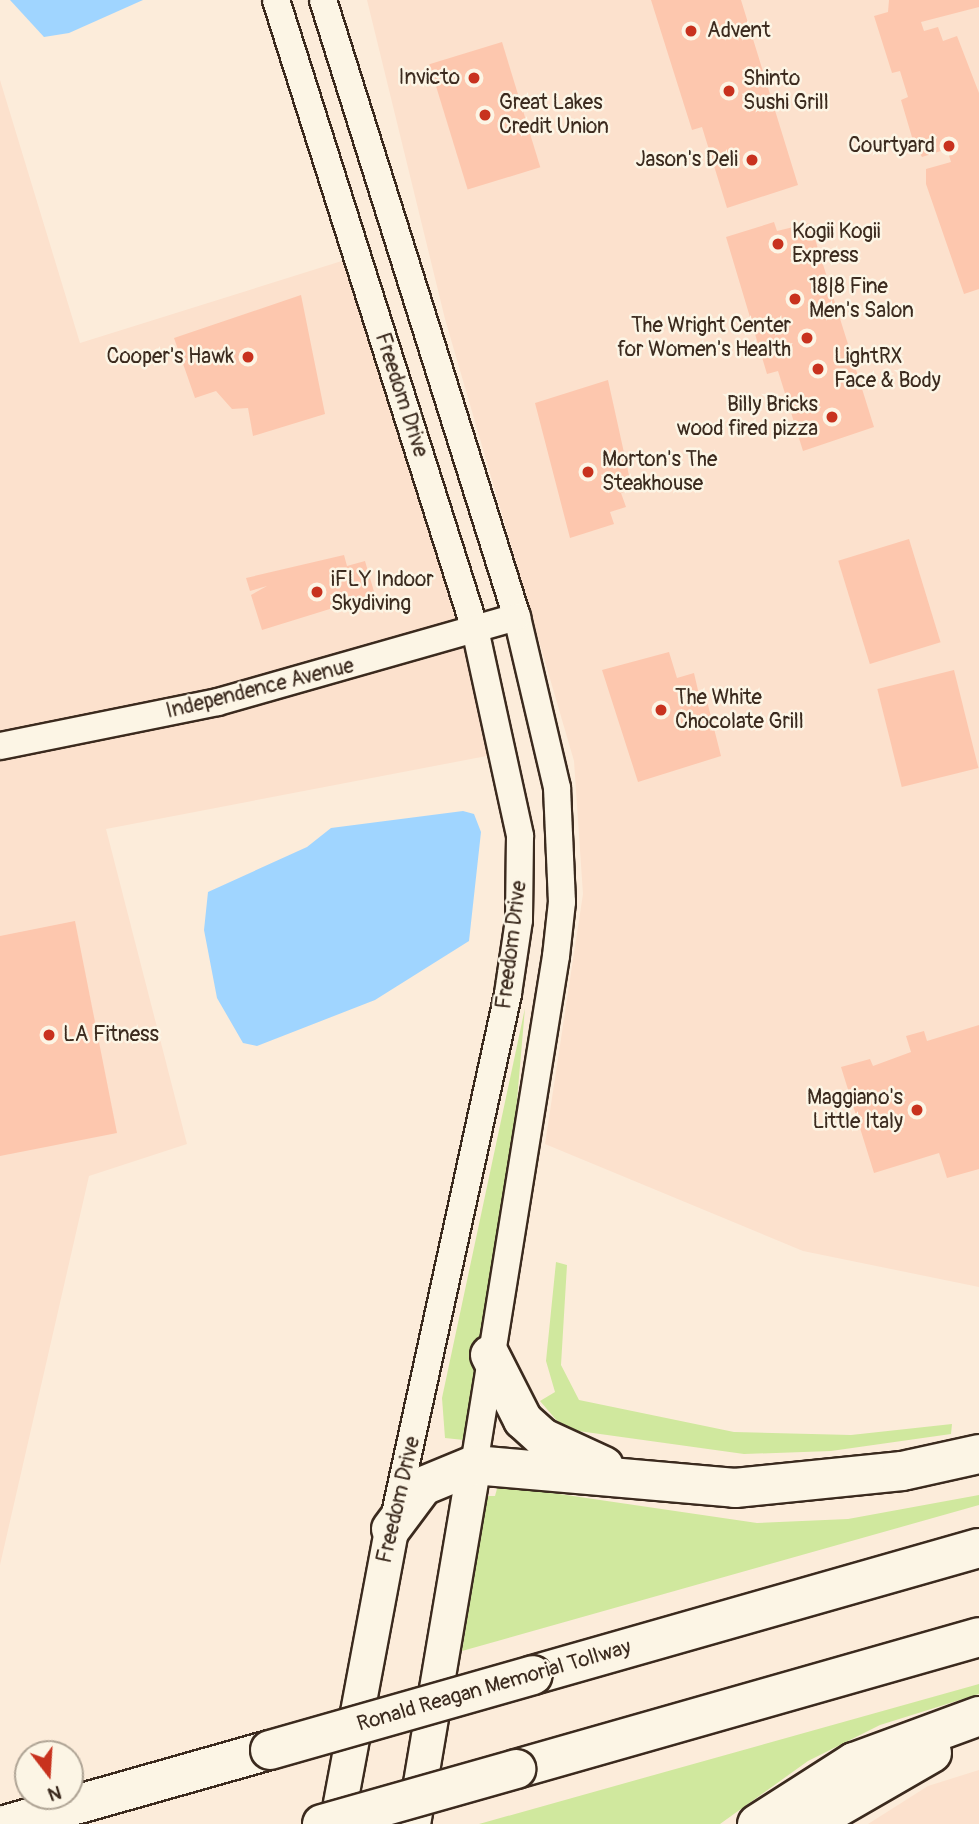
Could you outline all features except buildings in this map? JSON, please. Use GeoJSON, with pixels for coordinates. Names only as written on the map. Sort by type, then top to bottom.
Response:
{"type":"FeatureCollection","features":[{"type":"Feature","properties":{"kind":"highway"},"geometry":{"type":"LineString","coordinates":[[490,1355],[511,1403],[544,1438],[639,1480]]}},
{"type":"Feature","properties":{"kind":"highway"},"geometry":{"type":"LineString","coordinates":[[391,1529],[423,1486],[474,1465],[734,1488],[902,1471],[979,1454]]}},
{"type":"Feature","properties":{"kind":"highway","name":"Ronald Reagan Memorial Tollway"},"geometry":{"type":"LineString","coordinates":[[8,1824],[979,1548]]}},
{"type":"Feature","properties":{"kind":"highway"},"geometry":{"type":"LineString","coordinates":[[322,1824],[979,1637]]}},
{"type":"Feature","properties":{"kind":"highway"},"geometry":{"type":"LineString","coordinates":[[757,1824],[854,1762],[979,1716]]}},
{"type":"Feature","properties":{"kind":"highway"},"geometry":{"type":"LineString","coordinates":[[809,1824],[979,1727]]}},
{"type":"Feature","properties":{"kind":"main road","name":"Freedom Drive"},"geometry":{"type":"LineString","coordinates":[[413,1824],[474,1465]]}},
{"type":"Feature","properties":{"kind":"main road","name":"Freedom Drive"},"geometry":{"type":"LineString","coordinates":[[336,1824],[391,1529]]}},
{"type":"Feature","properties":{"kind":"street","name":"Freedom Drive"},"geometry":{"type":"LineString","coordinates":[[276,0],[475,629],[512,778],[519,920],[480,1147],[391,1529]]}},
{"type":"Feature","properties":{"kind":"street","name":"Freedom Drive"},"geometry":{"type":"LineString","coordinates":[[323,0],[517,617],[557,788],[562,902],[474,1465]]}},
{"type":"Feature","properties":{"kind":"street","name":"Independence Avenue"},"geometry":{"type":"LineString","coordinates":[[0,746],[218,702],[517,617]]}},
{"type":"Feature","properties":{"kind":"shaded area"},"geometry":{"type":"Polygon","coordinates":[[[367,0],[979,0],[979,1287],[803,1251],[545,1144],[583,894],[574,761],[445,319],[367,0]]]}},
{"type":"Feature","properties":{"kind":"shaded area"},"geometry":{"type":"Polygon","coordinates":[[[0,80],[80,343],[345,260],[497,754],[106,829],[187,1144],[89,1176],[0,1565],[0,80]]]}},
{"type":"Feature","properties":{"kind":"shaded area"},"geometry":{"type":"Polygon","coordinates":[[[979,1770],[979,1824],[868,1824],[928,1786],[979,1770]]]}},
{"type":"Feature","properties":{"kind":"green space"},"geometry":{"type":"Polygon","coordinates":[[[525,1008],[516,1112],[464,1440],[445,1438],[442,1398],[525,1008]]]}},
{"type":"Feature","properties":{"kind":"green space"},"geometry":{"type":"Polygon","coordinates":[[[556,1262],[567,1265],[561,1365],[579,1400],[734,1432],[851,1435],[952,1424],[951,1434],[831,1451],[744,1454],[564,1429],[540,1401],[555,1392],[546,1361],[556,1262]]]}},
{"type":"Feature","properties":{"kind":"green space"},"geometry":{"type":"Polygon","coordinates":[[[498,1485],[757,1523],[848,1519],[979,1495],[979,1505],[462,1651],[487,1496],[495,1496],[498,1485]]]}},
{"type":"Feature","properties":{"kind":"green space"},"geometry":{"type":"Polygon","coordinates":[[[979,1684],[979,1694],[880,1725],[808,1761],[720,1824],[479,1824],[979,1684]]]}},
{"type":"Feature","properties":{"kind":"water"},"geometry":{"type":"Polygon","coordinates":[[[10,0],[143,0],[69,33],[44,37],[10,0]]]}},
{"type":"Feature","properties":{"kind":"water"},"geometry":{"type":"Polygon","coordinates":[[[463,811],[474,814],[481,832],[469,941],[375,1000],[257,1046],[243,1043],[217,998],[204,930],[208,892],[307,847],[331,828],[463,811]]]}},
{"type":"Feature","properties":{"kind":"place","name":"Advent"},"geometry":{"type":"Point","coordinates":[691,31]}},
{"type":"Feature","properties":{"kind":"place","name":"Invicto"},"geometry":{"type":"Point","coordinates":[474,78]}},
{"type":"Feature","properties":{"kind":"place","name":"Shinto Sushi Grill"},"geometry":{"type":"Point","coordinates":[729,91]}},
{"type":"Feature","properties":{"kind":"place","name":"Great Lakes Credit Union"},"geometry":{"type":"Point","coordinates":[485,115]}},
{"type":"Feature","properties":{"kind":"place","name":"Courtyard"},"geometry":{"type":"Point","coordinates":[949,146]}},
{"type":"Feature","properties":{"kind":"place","name":"Jason's Deli"},"geometry":{"type":"Point","coordinates":[752,160]}},
{"type":"Feature","properties":{"kind":"place","name":"Kogii Kogii Express"},"geometry":{"type":"Point","coordinates":[778,244]}},
{"type":"Feature","properties":{"kind":"place","name":"18|8 Fine Men's Salon"},"geometry":{"type":"Point","coordinates":[795,299]}},
{"type":"Feature","properties":{"kind":"place","name":"The Wright Center for Women's Health"},"geometry":{"type":"Point","coordinates":[807,338]}},
{"type":"Feature","properties":{"kind":"place","name":"Cooper's Hawk"},"geometry":{"type":"Point","coordinates":[248,357]}},
{"type":"Feature","properties":{"kind":"place","name":"LightRX Face & Body"},"geometry":{"type":"Point","coordinates":[818,369]}},
{"type":"Feature","properties":{"kind":"place","name":"Billy Bricks wood fired pizza"},"geometry":{"type":"Point","coordinates":[832,417]}},
{"type":"Feature","properties":{"kind":"place","name":"Morton's The Steakhouse"},"geometry":{"type":"Point","coordinates":[588,472]}},
{"type":"Feature","properties":{"kind":"place","name":"iFLY Indoor Skydiving"},"geometry":{"type":"Point","coordinates":[317,592]}},
{"type":"Feature","properties":{"kind":"place","name":"The White Chocolate Grill"},"geometry":{"type":"Point","coordinates":[661,710]}},
{"type":"Feature","properties":{"kind":"place","name":"LA Fitness"},"geometry":{"type":"Point","coordinates":[49,1035]}},
{"type":"Feature","properties":{"kind":"place","name":"Maggiano's Little Italy"},"geometry":{"type":"Point","coordinates":[917,1110]}}]}
